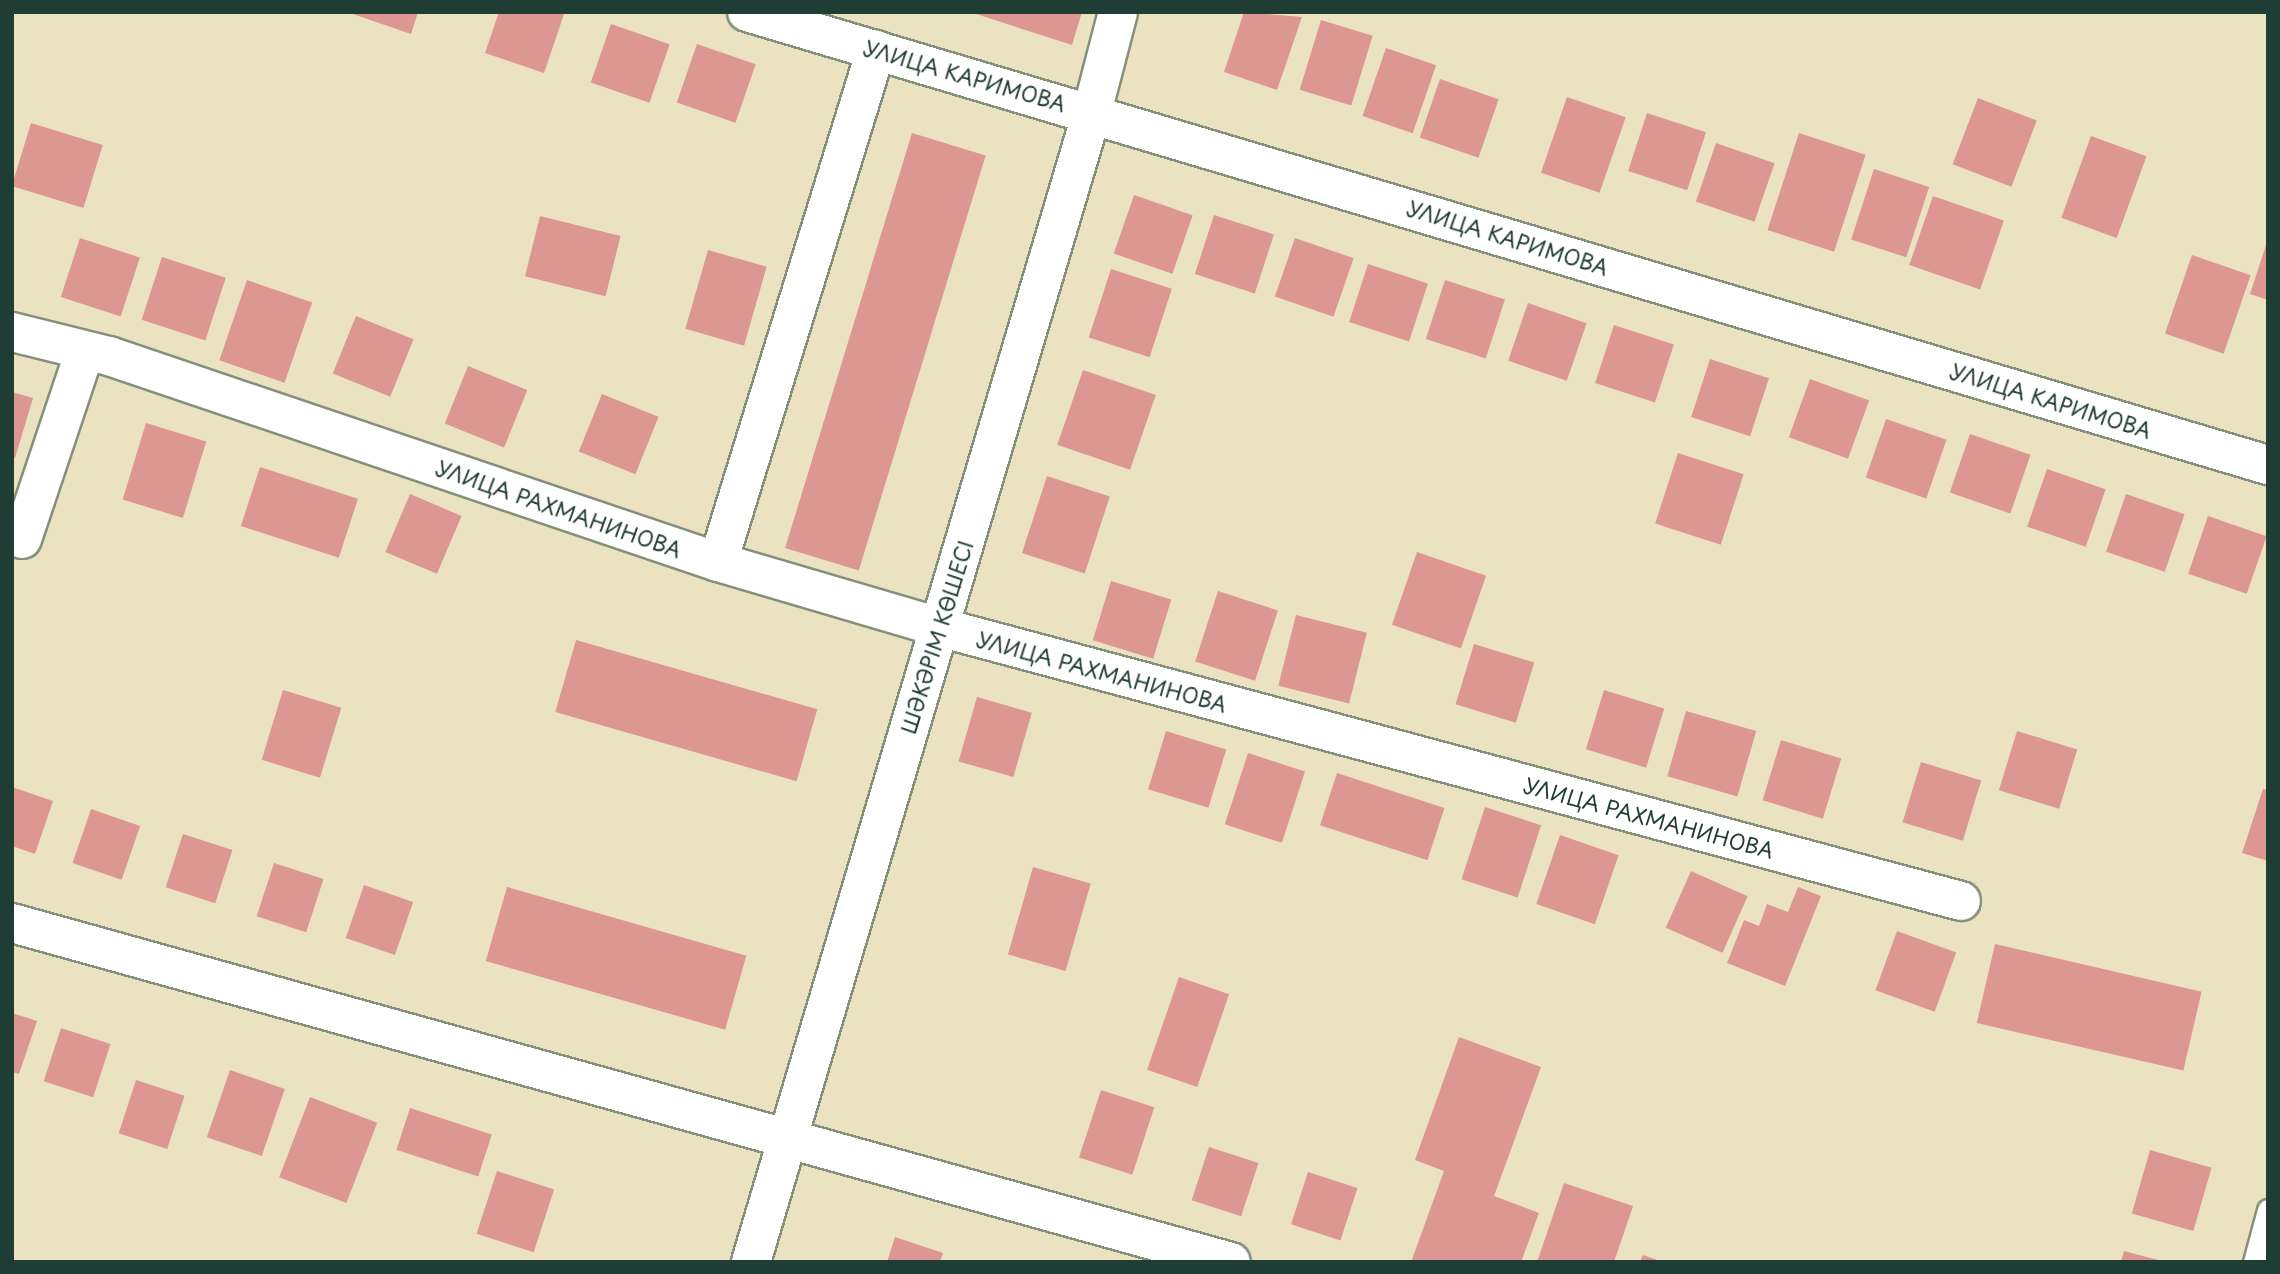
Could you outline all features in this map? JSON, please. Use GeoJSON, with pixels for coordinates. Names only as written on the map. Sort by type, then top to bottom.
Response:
{"type":"FeatureCollection","features":[{"type":"Feature","properties":{"kind":"street","name":"УЛИЦА КАРИМОВА"},"geometry":{"type":"LineString","coordinates":[[747,12],[1092,112],[2268,465]]}},
{"type":"Feature","properties":{"kind":"street","name":"ШӘКӘРІМ КӨШЕСІ"},"geometry":{"type":"LineString","coordinates":[[751,1262],[1092,112],[1118,12]]}},
{"type":"Feature","properties":{"kind":"street"},"geometry":{"type":"LineString","coordinates":[[718,562],[876,50]]}},
{"type":"Feature","properties":{"kind":"street","name":"УЛИЦА РАХМАНИНОВА"},"geometry":{"type":"LineString","coordinates":[[12,332],[85,351],[718,562],[939,627],[1961,901]]}},
{"type":"Feature","properties":{"kind":"street"},"geometry":{"type":"LineString","coordinates":[[22,539],[85,351]]}},
{"type":"Feature","properties":{"kind":"street"},"geometry":{"type":"LineString","coordinates":[[12,923],[789,1135],[1231,1262]]}},
{"type":"Feature","properties":{"kind":"lane"},"geometry":{"type":"LineString","coordinates":[[2254,1262],[2268,1210]]}},
{"type":"Feature","properties":{"kind":"building"},"geometry":{"type":"Polygon","coordinates":[[[347,12],[418,12],[411,34],[347,12]]]}},
{"type":"Feature","properties":{"kind":"building"},"geometry":{"type":"Polygon","coordinates":[[[499,12],[564,14],[544,73],[485,53],[499,12]]]}},
{"type":"Feature","properties":{"kind":"building"},"geometry":{"type":"Polygon","coordinates":[[[970,12],[1082,12],[1072,45],[970,12]]]}},
{"type":"Feature","properties":{"kind":"building"},"geometry":{"type":"Polygon","coordinates":[[[1244,12],[1302,17],[1277,90],[1224,72],[1244,12]]]}},
{"type":"Feature","properties":{"kind":"building"},"geometry":{"type":"Polygon","coordinates":[[[1321,20],[1373,36],[1351,106],[1300,90],[1321,20]]]}},
{"type":"Feature","properties":{"kind":"building"},"geometry":{"type":"Polygon","coordinates":[[[611,24],[670,44],[649,103],[591,83],[611,24]]]}},
{"type":"Feature","properties":{"kind":"building"},"geometry":{"type":"Polygon","coordinates":[[[697,44],[756,64],[735,123],[677,103],[697,44]]]}},
{"type":"Feature","properties":{"kind":"building"},"geometry":{"type":"Polygon","coordinates":[[[1386,48],[1436,65],[1413,133],[1363,116],[1386,48]]]}},
{"type":"Feature","properties":{"kind":"building"},"geometry":{"type":"Polygon","coordinates":[[[1440,79],[1499,99],[1478,158],[1420,138],[1440,79]]]}},
{"type":"Feature","properties":{"kind":"building"},"geometry":{"type":"Polygon","coordinates":[[[1567,97],[1626,117],[1600,193],[1541,173],[1567,97]]]}},
{"type":"Feature","properties":{"kind":"building"},"geometry":{"type":"Polygon","coordinates":[[[1978,98],[2037,121],[2011,187],[1953,164],[1978,98]]]}},
{"type":"Feature","properties":{"kind":"building"},"geometry":{"type":"Polygon","coordinates":[[[1647,113],[1706,132],[1687,190],[1628,171],[1647,113]]]}},
{"type":"Feature","properties":{"kind":"building"},"geometry":{"type":"Polygon","coordinates":[[[31,123],[103,145],[83,208],[12,186],[31,123]]]}},
{"type":"Feature","properties":{"kind":"building"},"geometry":{"type":"Polygon","coordinates":[[[912,133],[986,156],[859,571],[785,548],[912,133]]]}},
{"type":"Feature","properties":{"kind":"building"},"geometry":{"type":"Polygon","coordinates":[[[1799,133],[1866,155],[1834,252],[1767,230],[1799,133]]]}},
{"type":"Feature","properties":{"kind":"building"},"geometry":{"type":"Polygon","coordinates":[[[2091,136],[2146,156],[2117,238],[2061,218],[2091,136]]]}},
{"type":"Feature","properties":{"kind":"building"},"geometry":{"type":"Polygon","coordinates":[[[1716,143],[1775,163],[1754,222],[1696,202],[1716,143]]]}},
{"type":"Feature","properties":{"kind":"building"},"geometry":{"type":"Polygon","coordinates":[[[1874,169],[1929,187],[1906,257],[1851,239],[1874,169]]]}},
{"type":"Feature","properties":{"kind":"building"},"geometry":{"type":"Polygon","coordinates":[[[1134,195],[1193,215],[1172,274],[1114,254],[1134,195]]]}},
{"type":"Feature","properties":{"kind":"building"},"geometry":{"type":"Polygon","coordinates":[[[1933,196],[2004,220],[1980,289],[1909,265],[1933,196]]]}},
{"type":"Feature","properties":{"kind":"building"},"geometry":{"type":"Polygon","coordinates":[[[1214,215],[1274,234],[1255,293],[1195,274],[1214,215]]]}},
{"type":"Feature","properties":{"kind":"building"},"geometry":{"type":"Polygon","coordinates":[[[540,216],[621,236],[606,296],[525,276],[540,216]]]}},
{"type":"Feature","properties":{"kind":"building"},"geometry":{"type":"Polygon","coordinates":[[[80,238],[140,257],[121,316],[61,297],[80,238]]]}},
{"type":"Feature","properties":{"kind":"building"},"geometry":{"type":"Polygon","coordinates":[[[1295,238],[1354,258],[1333,317],[1275,297],[1295,238]]]}},
{"type":"Feature","properties":{"kind":"building"},"geometry":{"type":"Polygon","coordinates":[[[2268,242],[2268,300],[2250,294],[2268,242]]]}},
{"type":"Feature","properties":{"kind":"building"},"geometry":{"type":"Polygon","coordinates":[[[708,250],[767,267],[744,346],[685,329],[708,250]]]}},
{"type":"Feature","properties":{"kind":"building"},"geometry":{"type":"Polygon","coordinates":[[[2192,255],[2251,275],[2224,354],[2165,333],[2192,255]]]}},
{"type":"Feature","properties":{"kind":"building"},"geometry":{"type":"Polygon","coordinates":[[[162,257],[226,278],[205,340],[142,320],[162,257]]]}},
{"type":"Feature","properties":{"kind":"building"},"geometry":{"type":"Polygon","coordinates":[[[1368,264],[1428,283],[1409,341],[1349,322],[1368,264]]]}},
{"type":"Feature","properties":{"kind":"building"},"geometry":{"type":"Polygon","coordinates":[[[1111,269],[1172,289],[1150,357],[1089,337],[1111,269]]]}},
{"type":"Feature","properties":{"kind":"building"},"geometry":{"type":"Polygon","coordinates":[[[247,280],[312,302],[285,383],[219,360],[247,280]]]}},
{"type":"Feature","properties":{"kind":"building"},"geometry":{"type":"Polygon","coordinates":[[[1445,280],[1505,299],[1486,358],[1426,339],[1445,280]]]}},
{"type":"Feature","properties":{"kind":"building"},"geometry":{"type":"Polygon","coordinates":[[[1528,303],[1587,323],[1567,381],[1508,361],[1528,303]]]}},
{"type":"Feature","properties":{"kind":"building"},"geometry":{"type":"Polygon","coordinates":[[[356,316],[413,339],[390,397],[333,373],[356,316]]]}},
{"type":"Feature","properties":{"kind":"building"},"geometry":{"type":"Polygon","coordinates":[[[1614,325],[1674,344],[1655,402],[1595,383],[1614,325]]]}},
{"type":"Feature","properties":{"kind":"building"},"geometry":{"type":"Polygon","coordinates":[[[1710,359],[1769,378],[1750,436],[1691,417],[1710,359]]]}},
{"type":"Feature","properties":{"kind":"building"},"geometry":{"type":"Polygon","coordinates":[[[468,366],[527,390],[504,447],[445,423],[468,366]]]}},
{"type":"Feature","properties":{"kind":"building"},"geometry":{"type":"Polygon","coordinates":[[[1083,370],[1156,395],[1130,470],[1057,445],[1083,370]]]}},
{"type":"Feature","properties":{"kind":"building"},"geometry":{"type":"Polygon","coordinates":[[[1810,379],[1869,401],[1848,459],[1789,437],[1810,379]]]}},
{"type":"Feature","properties":{"kind":"building"},"geometry":{"type":"Polygon","coordinates":[[[12,392],[33,398],[15,458],[12,457],[12,392]]]}},
{"type":"Feature","properties":{"kind":"building"},"geometry":{"type":"Polygon","coordinates":[[[602,394],[659,417],[635,474],[579,451],[602,394]]]}},
{"type":"Feature","properties":{"kind":"building"},"geometry":{"type":"Polygon","coordinates":[[[1886,419],[1947,440],[1926,498],[1866,478],[1886,419]]]}},
{"type":"Feature","properties":{"kind":"building"},"geometry":{"type":"Polygon","coordinates":[[[146,423],[206,441],[183,518],[123,500],[146,423]]]}},
{"type":"Feature","properties":{"kind":"building"},"geometry":{"type":"Polygon","coordinates":[[[1970,434],[2031,455],[2010,513],[1950,493],[1970,434]]]}},
{"type":"Feature","properties":{"kind":"building"},"geometry":{"type":"Polygon","coordinates":[[[1678,453],[1744,474],[1721,545],[1655,523],[1678,453]]]}},
{"type":"Feature","properties":{"kind":"building"},"geometry":{"type":"Polygon","coordinates":[[[260,467],[358,499],[339,558],[241,526],[260,467]]]}},
{"type":"Feature","properties":{"kind":"building"},"geometry":{"type":"Polygon","coordinates":[[[2047,469],[2106,489],[2086,547],[2027,527],[2047,469]]]}},
{"type":"Feature","properties":{"kind":"building"},"geometry":{"type":"Polygon","coordinates":[[[1047,476],[1110,496],[1085,573],[1022,553],[1047,476]]]}},
{"type":"Feature","properties":{"kind":"building"},"geometry":{"type":"Polygon","coordinates":[[[410,494],[462,516],[437,574],[385,552],[410,494]]]}},
{"type":"Feature","properties":{"kind":"building"},"geometry":{"type":"Polygon","coordinates":[[[2126,494],[2185,514],[2165,572],[2106,552],[2126,494]]]}},
{"type":"Feature","properties":{"kind":"building"},"geometry":{"type":"Polygon","coordinates":[[[2208,516],[2267,536],[2247,594],[2188,574],[2208,516]]]}},
{"type":"Feature","properties":{"kind":"building"},"geometry":{"type":"Polygon","coordinates":[[[1417,552],[1486,576],[1461,649],[1392,625],[1417,552]]]}},
{"type":"Feature","properties":{"kind":"building"},"geometry":{"type":"Polygon","coordinates":[[[1111,581],[1171,599],[1153,659],[1093,640],[1111,581]]]}},
{"type":"Feature","properties":{"kind":"building"},"geometry":{"type":"Polygon","coordinates":[[[1218,591],[1278,610],[1255,681],[1195,661],[1218,591]]]}},
{"type":"Feature","properties":{"kind":"building"},"geometry":{"type":"Polygon","coordinates":[[[1296,615],[1367,633],[1349,703],[1278,686],[1296,615]]]}},
{"type":"Feature","properties":{"kind":"building"},"geometry":{"type":"Polygon","coordinates":[[[576,640],[817,709],[797,781],[555,712],[576,640]]]}},
{"type":"Feature","properties":{"kind":"building"},"geometry":{"type":"Polygon","coordinates":[[[1474,644],[1534,662],[1516,723],[1456,704],[1474,644]]]}},
{"type":"Feature","properties":{"kind":"building"},"geometry":{"type":"Polygon","coordinates":[[[283,690],[341,708],[320,778],[262,760],[283,690]]]}},
{"type":"Feature","properties":{"kind":"building"},"geometry":{"type":"Polygon","coordinates":[[[1604,690],[1664,708],[1646,768],[1586,749],[1604,690]]]}},
{"type":"Feature","properties":{"kind":"building"},"geometry":{"type":"Polygon","coordinates":[[[977,697],[1032,713],[1013,777],[959,761],[977,697]]]}},
{"type":"Feature","properties":{"kind":"building"},"geometry":{"type":"Polygon","coordinates":[[[1686,711],[1756,731],[1737,796],[1667,776],[1686,711]]]}},
{"type":"Feature","properties":{"kind":"building"},"geometry":{"type":"Polygon","coordinates":[[[1166,731],[1226,749],[1208,808],[1148,789],[1166,731]]]}},
{"type":"Feature","properties":{"kind":"building"},"geometry":{"type":"Polygon","coordinates":[[[2017,731],[2077,749],[2059,809],[1999,790],[2017,731]]]}},
{"type":"Feature","properties":{"kind":"building"},"geometry":{"type":"Polygon","coordinates":[[[1781,740],[1841,758],[1823,819],[1763,800],[1781,740]]]}},
{"type":"Feature","properties":{"kind":"building"},"geometry":{"type":"Polygon","coordinates":[[[1248,753],[1305,772],[1282,843],[1225,824],[1248,753]]]}},
{"type":"Feature","properties":{"kind":"building"},"geometry":{"type":"Polygon","coordinates":[[[1921,762],[1981,780],[1963,841],[1903,822],[1921,762]]]}},
{"type":"Feature","properties":{"kind":"building"},"geometry":{"type":"Polygon","coordinates":[[[1337,773],[1444,808],[1427,860],[1320,825],[1337,773]]]}},
{"type":"Feature","properties":{"kind":"building"},"geometry":{"type":"Polygon","coordinates":[[[12,787],[53,801],[35,854],[12,846],[12,787]]]}},
{"type":"Feature","properties":{"kind":"building"},"geometry":{"type":"Polygon","coordinates":[[[2263,789],[2268,790],[2268,861],[2242,853],[2263,789]]]}},
{"type":"Feature","properties":{"kind":"building"},"geometry":{"type":"Polygon","coordinates":[[[1485,807],[1541,825],[1518,898],[1462,879],[1485,807]]]}},
{"type":"Feature","properties":{"kind":"building"},"geometry":{"type":"Polygon","coordinates":[[[91,809],[140,826],[122,880],[72,863],[91,809]]]}},
{"type":"Feature","properties":{"kind":"building"},"geometry":{"type":"Polygon","coordinates":[[[183,834],[232,850],[215,903],[166,887],[183,834]]]}},
{"type":"Feature","properties":{"kind":"building"},"geometry":{"type":"Polygon","coordinates":[[[1560,835],[1619,855],[1595,924],[1536,904],[1560,835]]]}},
{"type":"Feature","properties":{"kind":"building"},"geometry":{"type":"Polygon","coordinates":[[[274,863],[323,879],[306,932],[257,916],[274,863]]]}},
{"type":"Feature","properties":{"kind":"building"},"geometry":{"type":"Polygon","coordinates":[[[1033,867],[1091,884],[1066,971],[1008,954],[1033,867]]]}},
{"type":"Feature","properties":{"kind":"building"},"geometry":{"type":"Polygon","coordinates":[[[1691,871],[1748,896],[1722,953],[1666,928],[1691,871]]]}},
{"type":"Feature","properties":{"kind":"building"},"geometry":{"type":"Polygon","coordinates":[[[364,885],[413,902],[395,955],[346,938],[364,885]]]}},
{"type":"Feature","properties":{"kind":"building"},"geometry":{"type":"Polygon","coordinates":[[[507,887],[746,956],[725,1030],[486,961],[507,887]]]}},
{"type":"Feature","properties":{"kind":"building"},"geometry":{"type":"Polygon","coordinates":[[[1798,887],[1821,896],[1785,986],[1727,963],[1744,920],[1759,926],[1767,904],[1788,912],[1798,887]]]}},
{"type":"Feature","properties":{"kind":"building"},"geometry":{"type":"Polygon","coordinates":[[[1897,931],[1956,953],[1935,1012],[1875,990],[1897,931]]]}},
{"type":"Feature","properties":{"kind":"building"},"geometry":{"type":"Polygon","coordinates":[[[1995,944],[2202,992],[2183,1071],[1977,1023],[1995,944]]]}},
{"type":"Feature","properties":{"kind":"building"},"geometry":{"type":"Polygon","coordinates":[[[1179,977],[1229,994],[1197,1087],[1147,1070],[1179,977]]]}},
{"type":"Feature","properties":{"kind":"building"},"geometry":{"type":"Polygon","coordinates":[[[12,1013],[37,1021],[19,1074],[12,1072],[12,1013]]]}},
{"type":"Feature","properties":{"kind":"building"},"geometry":{"type":"Polygon","coordinates":[[[61,1028],[110,1044],[93,1097],[44,1081],[61,1028]]]}},
{"type":"Feature","properties":{"kind":"building"},"geometry":{"type":"Polygon","coordinates":[[[1459,1037],[1541,1067],[1494,1196],[1539,1213],[1521,1262],[1411,1262],[1444,1171],[1415,1160],[1459,1037]]]}},
{"type":"Feature","properties":{"kind":"building"},"geometry":{"type":"Polygon","coordinates":[[[230,1070],[285,1089],[262,1156],[207,1137],[230,1070]]]}},
{"type":"Feature","properties":{"kind":"building"},"geometry":{"type":"Polygon","coordinates":[[[136,1080],[185,1096],[167,1149],[119,1133],[136,1080]]]}},
{"type":"Feature","properties":{"kind":"building"},"geometry":{"type":"Polygon","coordinates":[[[1101,1090],[1154,1107],[1132,1175],[1079,1158],[1101,1090]]]}},
{"type":"Feature","properties":{"kind":"building"},"geometry":{"type":"Polygon","coordinates":[[[310,1097],[377,1123],[346,1203],[279,1177],[310,1097]]]}},
{"type":"Feature","properties":{"kind":"building"},"geometry":{"type":"Polygon","coordinates":[[[410,1108],[492,1135],[478,1176],[396,1150],[410,1108]]]}},
{"type":"Feature","properties":{"kind":"building"},"geometry":{"type":"Polygon","coordinates":[[[1209,1147],[1258,1163],[1241,1216],[1192,1200],[1209,1147]]]}},
{"type":"Feature","properties":{"kind":"building"},"geometry":{"type":"Polygon","coordinates":[[[2150,1150],[2212,1168],[2193,1231],[2132,1213],[2150,1150]]]}},
{"type":"Feature","properties":{"kind":"building"},"geometry":{"type":"Polygon","coordinates":[[[497,1171],[554,1190],[534,1252],[477,1234],[497,1171]]]}},
{"type":"Feature","properties":{"kind":"building"},"geometry":{"type":"Polygon","coordinates":[[[1308,1172],[1357,1188],[1340,1240],[1291,1224],[1308,1172]]]}},
{"type":"Feature","properties":{"kind":"building"},"geometry":{"type":"Polygon","coordinates":[[[1564,1183],[1633,1206],[1614,1262],[1537,1262],[1564,1183]]]}},
{"type":"Feature","properties":{"kind":"building"},"geometry":{"type":"Polygon","coordinates":[[[895,1237],[943,1253],[940,1262],[887,1262],[895,1237]]]}},
{"type":"Feature","properties":{"kind":"building"},"geometry":{"type":"Polygon","coordinates":[[[2124,1251],[2162,1261],[2162,1262],[2121,1262],[2124,1251]]]}},
{"type":"Feature","properties":{"kind":"building"},"geometry":{"type":"Polygon","coordinates":[[[1643,1255],[1660,1261],[1660,1262],[1640,1262],[1643,1255]]]}}]}
